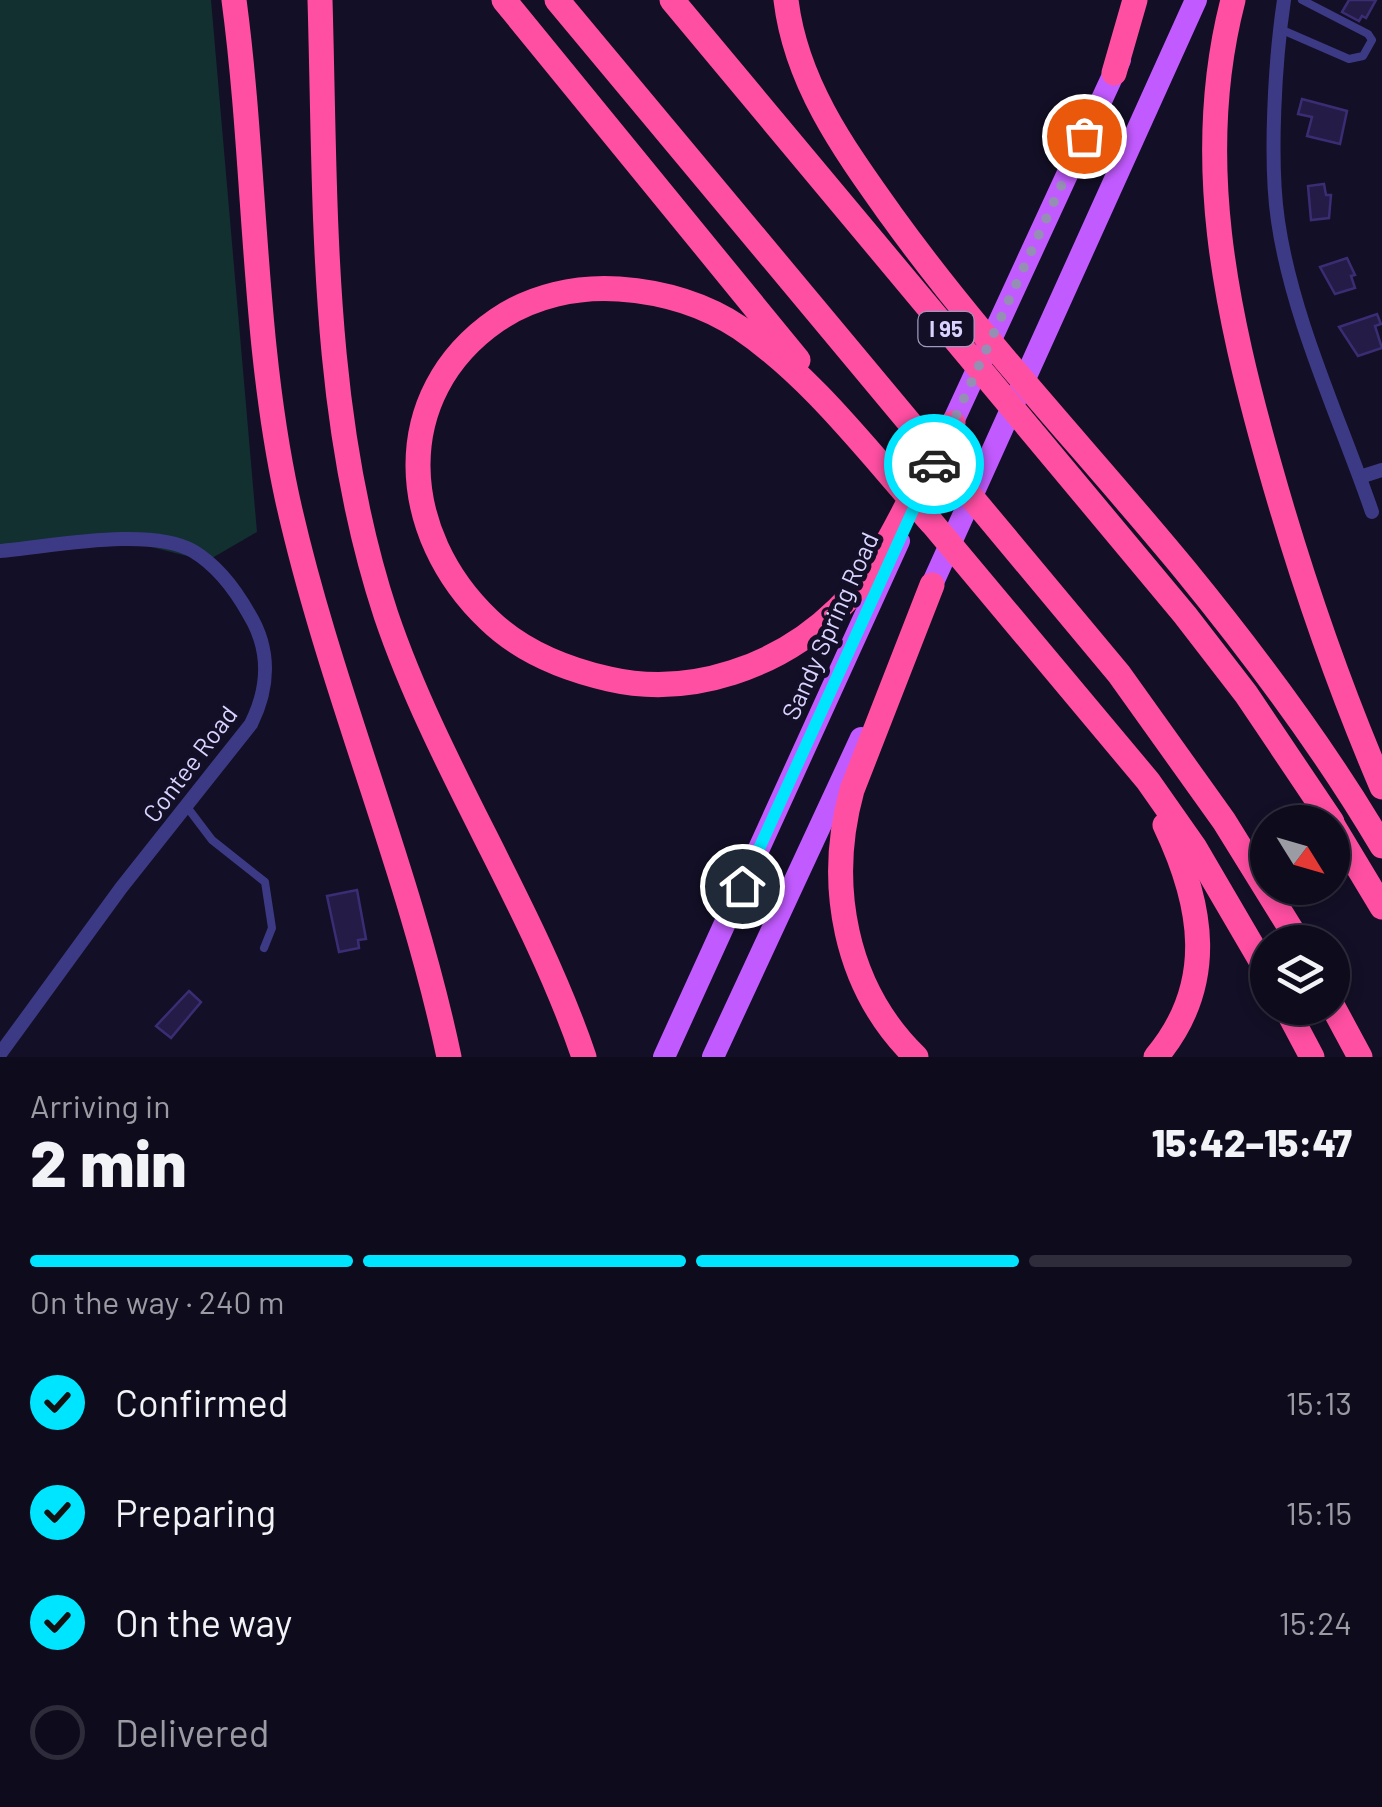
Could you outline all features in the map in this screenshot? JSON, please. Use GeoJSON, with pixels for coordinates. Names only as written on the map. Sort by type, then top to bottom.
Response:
{"type":"FeatureCollection","features":[{"type":"Feature","properties":{"kind":"highway"},"geometry":{"type":"LineString","coordinates":[[234,0],[267,350],[286,492],[323,630],[423,950],[449,1057]]}},
{"type":"Feature","properties":{"kind":"highway"},"geometry":{"type":"LineString","coordinates":[[320,0],[331,345],[338,408],[364,540],[412,685],[555,986],[584,1057]]}},
{"type":"Feature","properties":{"kind":"highway"},"geometry":{"type":"LineString","coordinates":[[504,0],[1158,794],[1196,848],[1250,942]]}},
{"type":"Feature","properties":{"kind":"highway"},"geometry":{"type":"LineString","coordinates":[[556,0],[1119,674],[1224,821],[1288,925]]}},
{"type":"Feature","properties":{"kind":"highway","name":"I 95"},"geometry":{"type":"LineString","coordinates":[[672,0],[1184,615],[1246,694],[1320,805]]}},
{"type":"Feature","properties":{"kind":"highway"},"geometry":{"type":"LineString","coordinates":[[695,0],[795,147]]}},
{"type":"Feature","properties":{"kind":"highway"},"geometry":{"type":"LineString","coordinates":[[786,0],[812,89],[855,164],[973,323],[1266,672],[1382,846]]}},
{"type":"Feature","properties":{"kind":"highway"},"geometry":{"type":"LineString","coordinates":[[1114,73],[1134,0]]}},
{"type":"Feature","properties":{"kind":"highway"},"geometry":{"type":"LineString","coordinates":[[1233,0],[1215,119],[1215,219],[1222,274],[1284,520],[1348,706],[1382,787]]}},
{"type":"Feature","properties":{"kind":"highway"},"geometry":{"type":"LineString","coordinates":[[931,522],[770,351],[702,308],[640,290],[572,290],[507,314],[480,332],[454,360],[433,396],[416,465],[430,534],[469,600],[491,622],[550,662],[621,682],[696,682],[776,655],[812,633],[841,606],[894,540],[926,464],[953,423]]}},
{"type":"Feature","properties":{"kind":"highway"},"geometry":{"type":"LineString","coordinates":[[916,1057],[883,1018],[857,968],[847,938],[839,876],[844,820],[852,790],[932,584]]}},
{"type":"Feature","properties":{"kind":"highway"},"geometry":{"type":"LineString","coordinates":[[1014,620],[1156,812],[1194,896],[1200,929],[1194,992],[1182,1020],[1156,1057]]}},
{"type":"Feature","properties":{"kind":"highway","name":"I 95"},"geometry":{"type":"LineString","coordinates":[[1350,853],[1382,907]]}},
{"type":"Feature","properties":{"kind":"highway"},"geometry":{"type":"LineString","coordinates":[[1295,1025],[1312,1057]]}},
{"type":"Feature","properties":{"kind":"highway"},"geometry":{"type":"LineString","coordinates":[[1343,1025],[1360,1057]]}},
{"type":"Feature","properties":{"kind":"main road"},"geometry":{"type":"LineString","coordinates":[[953,423],[1148,0]]}},
{"type":"Feature","properties":{"kind":"main road"},"geometry":{"type":"LineString","coordinates":[[713,1057],[1044,340],[1196,0]]}},
{"type":"Feature","properties":{"kind":"main road","name":"Sandy Spring Road"},"geometry":{"type":"LineString","coordinates":[[664,1057],[894,540]]}},
{"type":"Feature","properties":{"kind":"street"},"geometry":{"type":"LineString","coordinates":[[1284,0],[1275,168],[1281,241],[1372,512]]}},
{"type":"Feature","properties":{"kind":"street"},"geometry":{"type":"LineString","coordinates":[[1360,477],[1382,470]]}},
{"type":"Feature","properties":{"kind":"street","name":"Contee Road"},"geometry":{"type":"LineString","coordinates":[[0,551],[123,540],[189,549],[226,579],[256,625],[267,676],[262,702],[251,724],[121,888],[0,1054]]}},
{"type":"Feature","properties":{"kind":"lane"},"geometry":{"type":"LineString","coordinates":[[1280,29],[1349,58],[1364,56],[1372,40],[1368,34],[1302,0]]}},
{"type":"Feature","properties":{"kind":"lane"},"geometry":{"type":"LineString","coordinates":[[187,807],[212,840],[265,882],[272,928],[264,948]]}},
{"type":"Feature","properties":{"kind":"green space"},"geometry":{"type":"Polygon","coordinates":[[[0,0],[211,0],[257,532],[207,561],[123,540],[0,548],[0,0]]]}},
{"type":"Feature","properties":{"kind":"building"},"geometry":{"type":"Polygon","coordinates":[[[1349,0],[1376,0],[1366,18],[1362,16],[1359,21],[1342,12],[1349,0]]]}},
{"type":"Feature","properties":{"kind":"building"},"geometry":{"type":"Polygon","coordinates":[[[1302,99],[1347,111],[1340,144],[1307,136],[1312,117],[1298,114],[1302,99]]]}},
{"type":"Feature","properties":{"kind":"building"},"geometry":{"type":"Polygon","coordinates":[[[1324,184],[1326,195],[1331,195],[1329,218],[1311,220],[1308,186],[1324,184]]]}},
{"type":"Feature","properties":{"kind":"building"},"geometry":{"type":"Polygon","coordinates":[[[1347,258],[1355,275],[1351,276],[1355,288],[1335,294],[1320,267],[1347,258]]]}},
{"type":"Feature","properties":{"kind":"building"},"geometry":{"type":"Polygon","coordinates":[[[1377,314],[1381,324],[1375,326],[1382,348],[1358,356],[1339,327],[1377,314]]]}},
{"type":"Feature","properties":{"kind":"building"},"geometry":{"type":"Polygon","coordinates":[[[357,890],[366,939],[358,940],[359,948],[339,952],[327,896],[357,890]]]}},
{"type":"Feature","properties":{"kind":"building"},"geometry":{"type":"Polygon","coordinates":[[[189,991],[201,1002],[171,1038],[156,1026],[189,991]]]}},
{"type":"Feature","properties":{"kind":"way so far"},"geometry":{"type":"LineString","coordinates":[[934,464],[1084,136]]}},
{"type":"Feature","properties":{"kind":"route"},"geometry":{"type":"LineString","coordinates":[[742,886],[934,464]]}}]}
